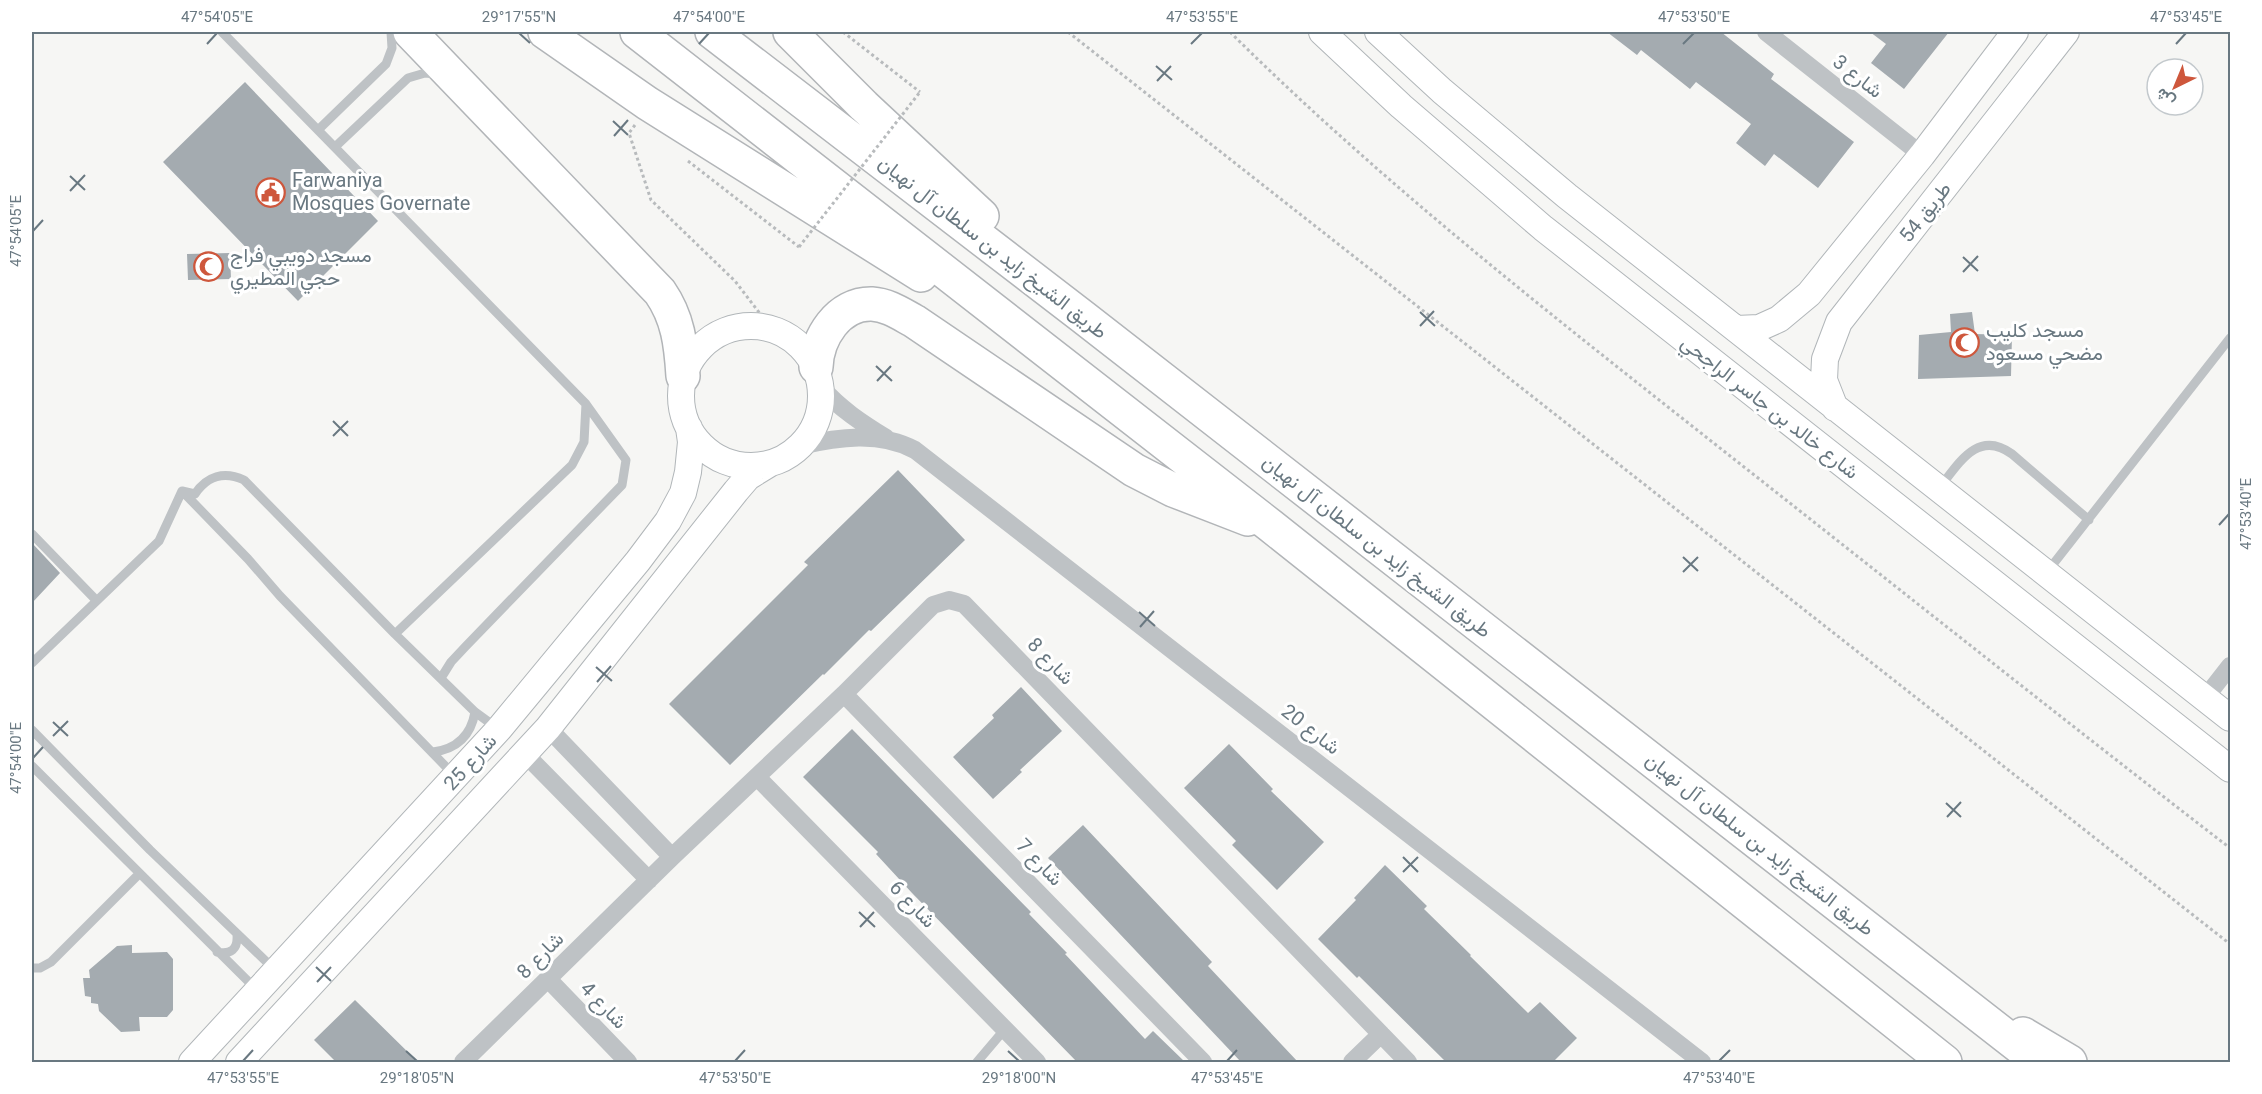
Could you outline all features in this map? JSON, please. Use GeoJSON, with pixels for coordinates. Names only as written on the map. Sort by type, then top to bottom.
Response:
{"type":"FeatureCollection","features":[{"type":"Feature","properties":{"kind":"highway"},"geometry":{"type":"LineString","coordinates":[[410,32],[660,292],[672,312],[679,333],[683,376]]}},
{"type":"Feature","properties":{"kind":"highway"},"geometry":{"type":"LineString","coordinates":[[545,32],[647,103],[842,227],[1054,355]]}},
{"type":"Feature","properties":{"kind":"highway"},"geometry":{"type":"LineString","coordinates":[[637,32],[1054,355],[1946,1062]]}},
{"type":"Feature","properties":{"kind":"highway","name":"طريق الشيخ زايد بن سلطان آل نهيان"},"geometry":{"type":"LineString","coordinates":[[712,32],[1083,317],[2039,1062]]}},
{"type":"Feature","properties":{"kind":"highway"},"geometry":{"type":"LineString","coordinates":[[790,32],[864,106],[947,182],[1083,317]]}},
{"type":"Feature","properties":{"kind":"highway"},"geometry":{"type":"LineString","coordinates":[[818,377],[817,352],[821,338],[837,319],[854,307],[863,305],[887,307],[914,321],[1083,437],[1152,480],[1199,502],[1271,526]]}},
{"type":"Feature","properties":{"kind":"highway"},"geometry":{"type":"LineString","coordinates":[[1933,979],[2070,1062]]}},
{"type":"Feature","properties":{"kind":"street","name":"شارع خالد بن جاسر الراجحي"},"geometry":{"type":"LineString","coordinates":[[1322,32],[1401,106],[1543,228],[2230,769]]}},
{"type":"Feature","properties":{"kind":"street","name":"شارع خالد بن جاسر الراجحي"},"geometry":{"type":"LineString","coordinates":[[1378,32],[1442,91],[1567,196],[2230,718]]}},
{"type":"Feature","properties":{"kind":"street","name":"شارع 3"},"geometry":{"type":"LineString","coordinates":[[1766,32],[1922,155]]}},
{"type":"Feature","properties":{"kind":"street","name":"طريق 54"},"geometry":{"type":"LineString","coordinates":[[1736,329],[1759,328],[1779,319],[1809,294],[1922,155],[2015,32]]}},
{"type":"Feature","properties":{"kind":"street","name":"طريق 54"},"geometry":{"type":"LineString","coordinates":[[1835,408],[1824,380],[1825,359],[1839,322],[2066,32]]}},
{"type":"Feature","properties":{"kind":"street"},"geometry":{"type":"LineString","coordinates":[[1401,106],[1399,94],[1411,81],[1423,82],[1442,91]]}},
{"type":"Feature","properties":{"kind":"street"},"geometry":{"type":"LineString","coordinates":[[1826,274],[1825,284],[1829,293],[1836,300],[1846,303],[1856,301]]}},
{"type":"Feature","properties":{"kind":"street"},"geometry":{"type":"LineString","coordinates":[[734,327],[771,328],[782,332],[810,356],[818,377],[819,415],[809,437],[791,454],[769,464],[744,466],[720,459],[701,444],[689,428],[681,400],[683,376],[694,354],[712,337],[734,327]]}},
{"type":"Feature","properties":{"kind":"street","name":"شارع 20"},"geometry":{"type":"LineString","coordinates":[[818,377],[833,402],[848,414],[888,439],[906,445],[930,461],[1702,1062]]}},
{"type":"Feature","properties":{"kind":"street","name":"شارع 25"},"geometry":{"type":"LineString","coordinates":[[192,1062],[499,729],[638,561],[673,513],[682,493],[688,472],[691,442],[689,428]]}},
{"type":"Feature","properties":{"kind":"street","name":"شارع 20"},"geometry":{"type":"LineString","coordinates":[[800,446],[848,437],[888,439]]}},
{"type":"Feature","properties":{"kind":"street","name":"شارع 25"},"geometry":{"type":"LineString","coordinates":[[239,1062],[525,754],[736,490],[748,477],[769,464]]}},
{"type":"Feature","properties":{"kind":"street","name":"شارع 8"},"geometry":{"type":"LineString","coordinates":[[463,1062],[672,857],[844,694],[933,604],[949,600],[964,603],[1408,1062]]}},
{"type":"Feature","properties":{"kind":"street"},"geometry":{"type":"LineString","coordinates":[[2070,641],[2086,636],[2092,629],[2095,612]]}},
{"type":"Feature","properties":{"kind":"street"},"geometry":{"type":"LineString","coordinates":[[2111,674],[2115,657],[2127,646],[2135,644]]}},
{"type":"Feature","properties":{"kind":"street"},"geometry":{"type":"LineString","coordinates":[[2205,698],[2230,666]]}},
{"type":"Feature","properties":{"kind":"street","name":"شارع 7"},"geometry":{"type":"LineString","coordinates":[[844,694],[1203,1062]]}},
{"type":"Feature","properties":{"kind":"street"},"geometry":{"type":"LineString","coordinates":[[548,728],[672,857]]}},
{"type":"Feature","properties":{"kind":"street"},"geometry":{"type":"LineString","coordinates":[[525,754],[649,880]]}},
{"type":"Feature","properties":{"kind":"street","name":"شارع 6"},"geometry":{"type":"LineString","coordinates":[[757,777],[1037,1062]]}},
{"type":"Feature","properties":{"kind":"street","name":"شارع 4"},"geometry":{"type":"LineString","coordinates":[[548,979],[628,1062]]}},
{"type":"Feature","properties":{"kind":"street"},"geometry":{"type":"LineString","coordinates":[[1352,1062],[1381,1035]]}},
{"type":"Feature","properties":{"kind":"lane"},"geometry":{"type":"LineString","coordinates":[[222,32],[586,404],[626,460],[622,486],[466,646],[451,662],[441,678]]}},
{"type":"Feature","properties":{"kind":"lane"},"geometry":{"type":"LineString","coordinates":[[318,130],[386,64],[392,48],[391,32]]}},
{"type":"Feature","properties":{"kind":"lane"},"geometry":{"type":"LineString","coordinates":[[335,147],[408,78],[425,73],[435,74],[461,85]]}},
{"type":"Feature","properties":{"kind":"lane"},"geometry":{"type":"LineString","coordinates":[[2046,574],[2230,338]]}},
{"type":"Feature","properties":{"kind":"lane"},"geometry":{"type":"LineString","coordinates":[[395,634],[572,465],[585,442],[586,404]]}},
{"type":"Feature","properties":{"kind":"lane"},"geometry":{"type":"LineString","coordinates":[[1939,489],[1966,454],[1981,446],[1997,446],[2012,454],[2088,520]]}},
{"type":"Feature","properties":{"kind":"lane"},"geometry":{"type":"LineString","coordinates":[[182,491],[195,494],[201,484],[222,474],[234,475],[244,480],[395,634],[475,712],[499,729]]}},
{"type":"Feature","properties":{"kind":"lane"},"geometry":{"type":"LineString","coordinates":[[32,663],[159,541],[182,491]]}},
{"type":"Feature","properties":{"kind":"lane"},"geometry":{"type":"LineString","coordinates":[[182,491],[248,559],[280,596],[456,777]]}},
{"type":"Feature","properties":{"kind":"lane"},"geometry":{"type":"LineString","coordinates":[[32,534],[96,600]]}},
{"type":"Feature","properties":{"kind":"lane"},"geometry":{"type":"LineString","coordinates":[[433,752],[442,751],[459,743],[470,730],[475,712]]}},
{"type":"Feature","properties":{"kind":"lane"},"geometry":{"type":"LineString","coordinates":[[32,730],[150,850],[277,972]]}},
{"type":"Feature","properties":{"kind":"lane"},"geometry":{"type":"LineString","coordinates":[[32,766],[258,991]]}},
{"type":"Feature","properties":{"kind":"lane"},"geometry":{"type":"LineString","coordinates":[[32,968],[39,968],[51,962],[139,874]]}},
{"type":"Feature","properties":{"kind":"lane"},"geometry":{"type":"LineString","coordinates":[[217,952],[225,954],[233,951],[238,943],[237,935]]}},
{"type":"Feature","properties":{"kind":"lane"},"geometry":{"type":"LineString","coordinates":[[977,1062],[1005,1029]]}},
{"type":"Feature","properties":{"kind":"path"},"geometry":{"type":"LineString","coordinates":[[682,156],[799,247],[920,92],[843,32]]}},
{"type":"Feature","properties":{"kind":"path"},"geometry":{"type":"LineString","coordinates":[[1068,32],[2230,944]]}},
{"type":"Feature","properties":{"kind":"path"},"geometry":{"type":"LineString","coordinates":[[1230,32],[1283,85],[1401,191],[1524,294],[2230,848]]}},
{"type":"Feature","properties":{"kind":"path"},"geometry":{"type":"LineString","coordinates":[[638,121],[628,133],[651,200],[735,281],[771,328]]}},
{"type":"Feature","properties":{"kind":"building"},"geometry":{"type":"Polygon","coordinates":[[[1607,32],[1721,32],[1774,74],[1771,79],[1854,142],[1818,188],[1774,154],[1765,166],[1736,143],[1751,124],[1696,82],[1690,89],[1641,50],[1637,55],[1607,32]]]}},
{"type":"Feature","properties":{"kind":"building"},"geometry":{"type":"Polygon","coordinates":[[[1870,32],[1949,32],[1904,89],[1871,63],[1886,44],[1870,32]]]}},
{"type":"Feature","properties":{"kind":"building","name":"Farwaniya Mosques Governate"},"geometry":{"type":"Polygon","coordinates":[[[245,82],[378,221],[298,301],[163,162],[245,82]]]}},
{"type":"Feature","properties":{"kind":"building","name":"مسجد دويبي فراج حجي المطيري"},"geometry":{"type":"Polygon","coordinates":[[[230,253],[231,279],[188,280],[187,254],[230,253]]]}},
{"type":"Feature","properties":{"kind":"building","name":"مسجد كليب مضحي مسعود"},"geometry":{"type":"Polygon","coordinates":[[[1972,312],[1975,334],[2012,335],[2011,376],[1918,379],[1919,335],[1951,332],[1950,314],[1972,312]]]}},
{"type":"Feature","properties":{"kind":"building"},"geometry":{"type":"Polygon","coordinates":[[[898,470],[965,540],[730,765],[669,704],[808,565],[804,562],[898,470]]]}},
{"type":"Feature","properties":{"kind":"building"},"geometry":{"type":"Polygon","coordinates":[[[32,543],[60,573],[32,603],[32,543]]]}},
{"type":"Feature","properties":{"kind":"building"},"geometry":{"type":"Polygon","coordinates":[[[1021,687],[1062,731],[993,799],[953,757],[994,718],[992,715],[1021,687]]]}},
{"type":"Feature","properties":{"kind":"building"},"geometry":{"type":"Polygon","coordinates":[[[852,729],[1031,912],[1029,914],[1145,1039],[1153,1031],[1185,1062],[1077,1062],[912,893],[876,854],[878,852],[803,777],[852,729]]]}},
{"type":"Feature","properties":{"kind":"building"},"geometry":{"type":"Polygon","coordinates":[[[1229,744],[1273,789],[1271,791],[1324,842],[1277,890],[1232,845],[1236,841],[1184,788],[1229,744]]]}},
{"type":"Feature","properties":{"kind":"building"},"geometry":{"type":"Polygon","coordinates":[[[1083,825],[1212,962],[1208,966],[1298,1062],[1241,1062],[1048,858],[1083,825]]]}},
{"type":"Feature","properties":{"kind":"building"},"geometry":{"type":"Polygon","coordinates":[[[1385,865],[1427,906],[1424,909],[1528,1013],[1540,1002],[1577,1038],[1553,1062],[1446,1062],[1318,939],[1356,900],[1354,898],[1385,865]]]}},
{"type":"Feature","properties":{"kind":"building"},"geometry":{"type":"Polygon","coordinates":[[[132,945],[132,953],[167,952],[173,959],[173,1010],[167,1017],[139,1017],[140,1031],[121,1032],[99,1011],[98,1004],[91,1003],[91,997],[85,996],[83,978],[90,978],[89,970],[117,946],[132,945]]]}},
{"type":"Feature","properties":{"kind":"building"},"geometry":{"type":"Polygon","coordinates":[[[355,1000],[418,1062],[336,1062],[314,1040],[355,1000]]]}},
{"type":"Feature","properties":{"kind":"place","name":"Farwaniya Mosques Governate"},"geometry":{"type":"Point","coordinates":[271,192]}},
{"type":"Feature","properties":{"kind":"place","name":"مسجد دويبي فراج حجي المطيري"},"geometry":{"type":"Point","coordinates":[209,266]}},
{"type":"Feature","properties":{"kind":"place","name":"مسجد كليب مضحي مسعود"},"geometry":{"type":"Point","coordinates":[1965,342]}}]}
